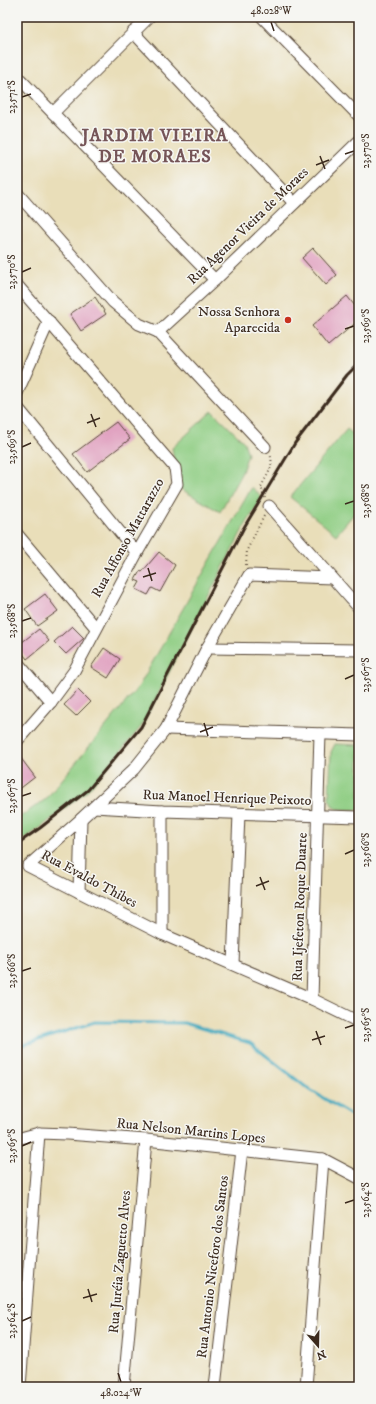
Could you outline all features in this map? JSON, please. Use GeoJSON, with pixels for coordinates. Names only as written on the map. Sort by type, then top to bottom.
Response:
{"type":"FeatureCollection","features":[{"type":"Feature","properties":{"kind":"street"},"geometry":{"type":"LineString","coordinates":[[53,113],[149,17]]}},
{"type":"Feature","properties":{"kind":"street"},"geometry":{"type":"LineString","coordinates":[[262,17],[359,116]]}},
{"type":"Feature","properties":{"kind":"street"},"geometry":{"type":"LineString","coordinates":[[133,32],[294,203]]}},
{"type":"Feature","properties":{"kind":"street"},"geometry":{"type":"LineString","coordinates":[[17,76],[215,280]]}},
{"type":"Feature","properties":{"kind":"street","name":"Rua Agenor Vieira de Moraes"},"geometry":{"type":"LineString","coordinates":[[158,332],[215,280],[359,141]]}},
{"type":"Feature","properties":{"kind":"street"},"geometry":{"type":"LineString","coordinates":[[17,193],[113,302],[138,324],[158,332],[265,447]]}},
{"type":"Feature","properties":{"kind":"street","name":"Rua Affonso Mattarazzo"},"geometry":{"type":"LineString","coordinates":[[17,284],[175,468],[177,484],[137,553],[74,671],[51,702],[17,741]]}},
{"type":"Feature","properties":{"kind":"street"},"geometry":{"type":"LineString","coordinates":[[17,393],[49,322]]}},
{"type":"Feature","properties":{"kind":"street"},"geometry":{"type":"LineString","coordinates":[[17,407],[137,553]]}},
{"type":"Feature","properties":{"kind":"street"},"geometry":{"type":"LineString","coordinates":[[270,506],[359,608]]}},
{"type":"Feature","properties":{"kind":"street"},"geometry":{"type":"LineString","coordinates":[[17,534],[96,628]]}},
{"type":"Feature","properties":{"kind":"street"},"geometry":{"type":"LineString","coordinates":[[248,576],[332,578]]}},
{"type":"Feature","properties":{"kind":"street","name":"Rua Evaldo Thibes"},"geometry":{"type":"LineString","coordinates":[[248,576],[207,648],[166,729],[134,769],[28,866],[162,934],[312,999],[359,1022]]}},
{"type":"Feature","properties":{"kind":"street"},"geometry":{"type":"LineString","coordinates":[[207,648],[359,650]]}},
{"type":"Feature","properties":{"kind":"street"},"geometry":{"type":"LineString","coordinates":[[17,662],[51,702]]}},
{"type":"Feature","properties":{"kind":"street"},"geometry":{"type":"LineString","coordinates":[[166,729],[359,735]]}},
{"type":"Feature","properties":{"kind":"street","name":"Rua Ijefeton Roque Duarte"},"geometry":{"type":"LineString","coordinates":[[312,999],[320,734]]}},
{"type":"Feature","properties":{"kind":"street","name":"Rua Manoel Henrique Peixoto"},"geometry":{"type":"LineString","coordinates":[[94,807],[162,812],[359,817]]}},
{"type":"Feature","properties":{"kind":"street"},"geometry":{"type":"LineString","coordinates":[[162,812],[162,934]]}},
{"type":"Feature","properties":{"kind":"street"},"geometry":{"type":"LineString","coordinates":[[233,964],[239,814]]}},
{"type":"Feature","properties":{"kind":"street"},"geometry":{"type":"LineString","coordinates":[[78,892],[81,819]]}},
{"type":"Feature","properties":{"kind":"street"},"geometry":{"type":"LineString","coordinates":[[20,1387],[39,1133]]}},
{"type":"Feature","properties":{"kind":"street","name":"Rua Nelson Martins Lopes"},"geometry":{"type":"LineString","coordinates":[[17,1139],[39,1133],[146,1140],[323,1159],[359,1178]]}},
{"type":"Feature","properties":{"kind":"street","name":"Rua Juréia Zaguetto Alves"},"geometry":{"type":"LineString","coordinates":[[124,1387],[146,1140]]}},
{"type":"Feature","properties":{"kind":"street","name":"Rua Antonio Niceforo dos Santos"},"geometry":{"type":"LineString","coordinates":[[215,1387],[242,1150]]}},
{"type":"Feature","properties":{"kind":"street"},"geometry":{"type":"LineString","coordinates":[[306,1387],[323,1159]]}},
{"type":"Feature","properties":{"kind":"path"},"geometry":{"type":"LineString","coordinates":[[248,576],[246,570],[247,550],[270,506],[261,487],[271,468],[272,460],[270,453],[265,447]]}},
{"type":"Feature","properties":{"kind":"green space"},"geometry":{"type":"Polygon","coordinates":[[[212,411],[244,442],[248,454],[242,472],[220,512],[176,486],[172,448],[212,411]]]}},
{"type":"Feature","properties":{"kind":"green space"},"geometry":{"type":"Polygon","coordinates":[[[347,429],[359,439],[359,508],[336,535],[290,497],[347,429]]]}},
{"type":"Feature","properties":{"kind":"green space"},"geometry":{"type":"Polygon","coordinates":[[[252,487],[262,498],[243,529],[141,727],[88,790],[17,844],[17,819],[46,799],[139,686],[252,487]]]}},
{"type":"Feature","properties":{"kind":"green space"},"geometry":{"type":"Polygon","coordinates":[[[335,744],[359,745],[359,810],[338,809],[333,807],[329,799],[331,752],[335,744]]]}},
{"type":"Feature","properties":{"kind":"building"},"geometry":{"type":"Polygon","coordinates":[[[313,248],[337,275],[326,285],[302,258],[313,248]]]}},
{"type":"Feature","properties":{"kind":"building"},"geometry":{"type":"Polygon","coordinates":[[[347,296],[359,311],[359,320],[328,346],[312,326],[347,296]]]}},
{"type":"Feature","properties":{"kind":"building"},"geometry":{"type":"Polygon","coordinates":[[[95,297],[106,314],[81,331],[70,314],[95,297]]]}},
{"type":"Feature","properties":{"kind":"building"},"geometry":{"type":"Polygon","coordinates":[[[116,422],[130,439],[87,472],[73,454],[116,422]]]}},
{"type":"Feature","properties":{"kind":"building"},"geometry":{"type":"Polygon","coordinates":[[[159,552],[175,565],[160,592],[152,588],[148,595],[136,589],[140,582],[135,580],[140,571],[142,572],[159,552]]]}},
{"type":"Feature","properties":{"kind":"building"},"geometry":{"type":"Polygon","coordinates":[[[45,594],[58,611],[37,626],[25,609],[45,594]]]}},
{"type":"Feature","properties":{"kind":"building"},"geometry":{"type":"Polygon","coordinates":[[[72,626],[84,638],[66,654],[54,642],[72,626]]]}},
{"type":"Feature","properties":{"kind":"building"},"geometry":{"type":"Polygon","coordinates":[[[39,629],[49,641],[27,659],[17,646],[39,629]]]}},
{"type":"Feature","properties":{"kind":"building"},"geometry":{"type":"Polygon","coordinates":[[[104,648],[120,659],[108,678],[91,667],[104,648]]]}},
{"type":"Feature","properties":{"kind":"building"},"geometry":{"type":"Polygon","coordinates":[[[78,690],[90,702],[76,716],[64,705],[78,690]]]}},
{"type":"Feature","properties":{"kind":"building"},"geometry":{"type":"Polygon","coordinates":[[[17,753],[35,777],[17,791],[17,753]]]}},
{"type":"Feature","properties":{"kind":"waterway"},"geometry":{"type":"LineString","coordinates":[[17,1047],[95,1022],[184,1023],[250,1043],[307,1088],[359,1120]]}},
{"type":"Feature","properties":{"kind":"railway"},"geometry":{"type":"LineString","coordinates":[[17,844],[88,790],[141,727],[243,529],[295,443],[347,375],[359,363]]}},
{"type":"Feature","properties":{"kind":"place","name":"Nossa Senhora Aparecida"},"geometry":{"type":"Point","coordinates":[288,320]}},
{"type":"Feature","properties":{"kind":"district","name":"JARDIM VIEIRA DE MORAES"},"geometry":{"type":"Point","coordinates":[155,146]}}]}
